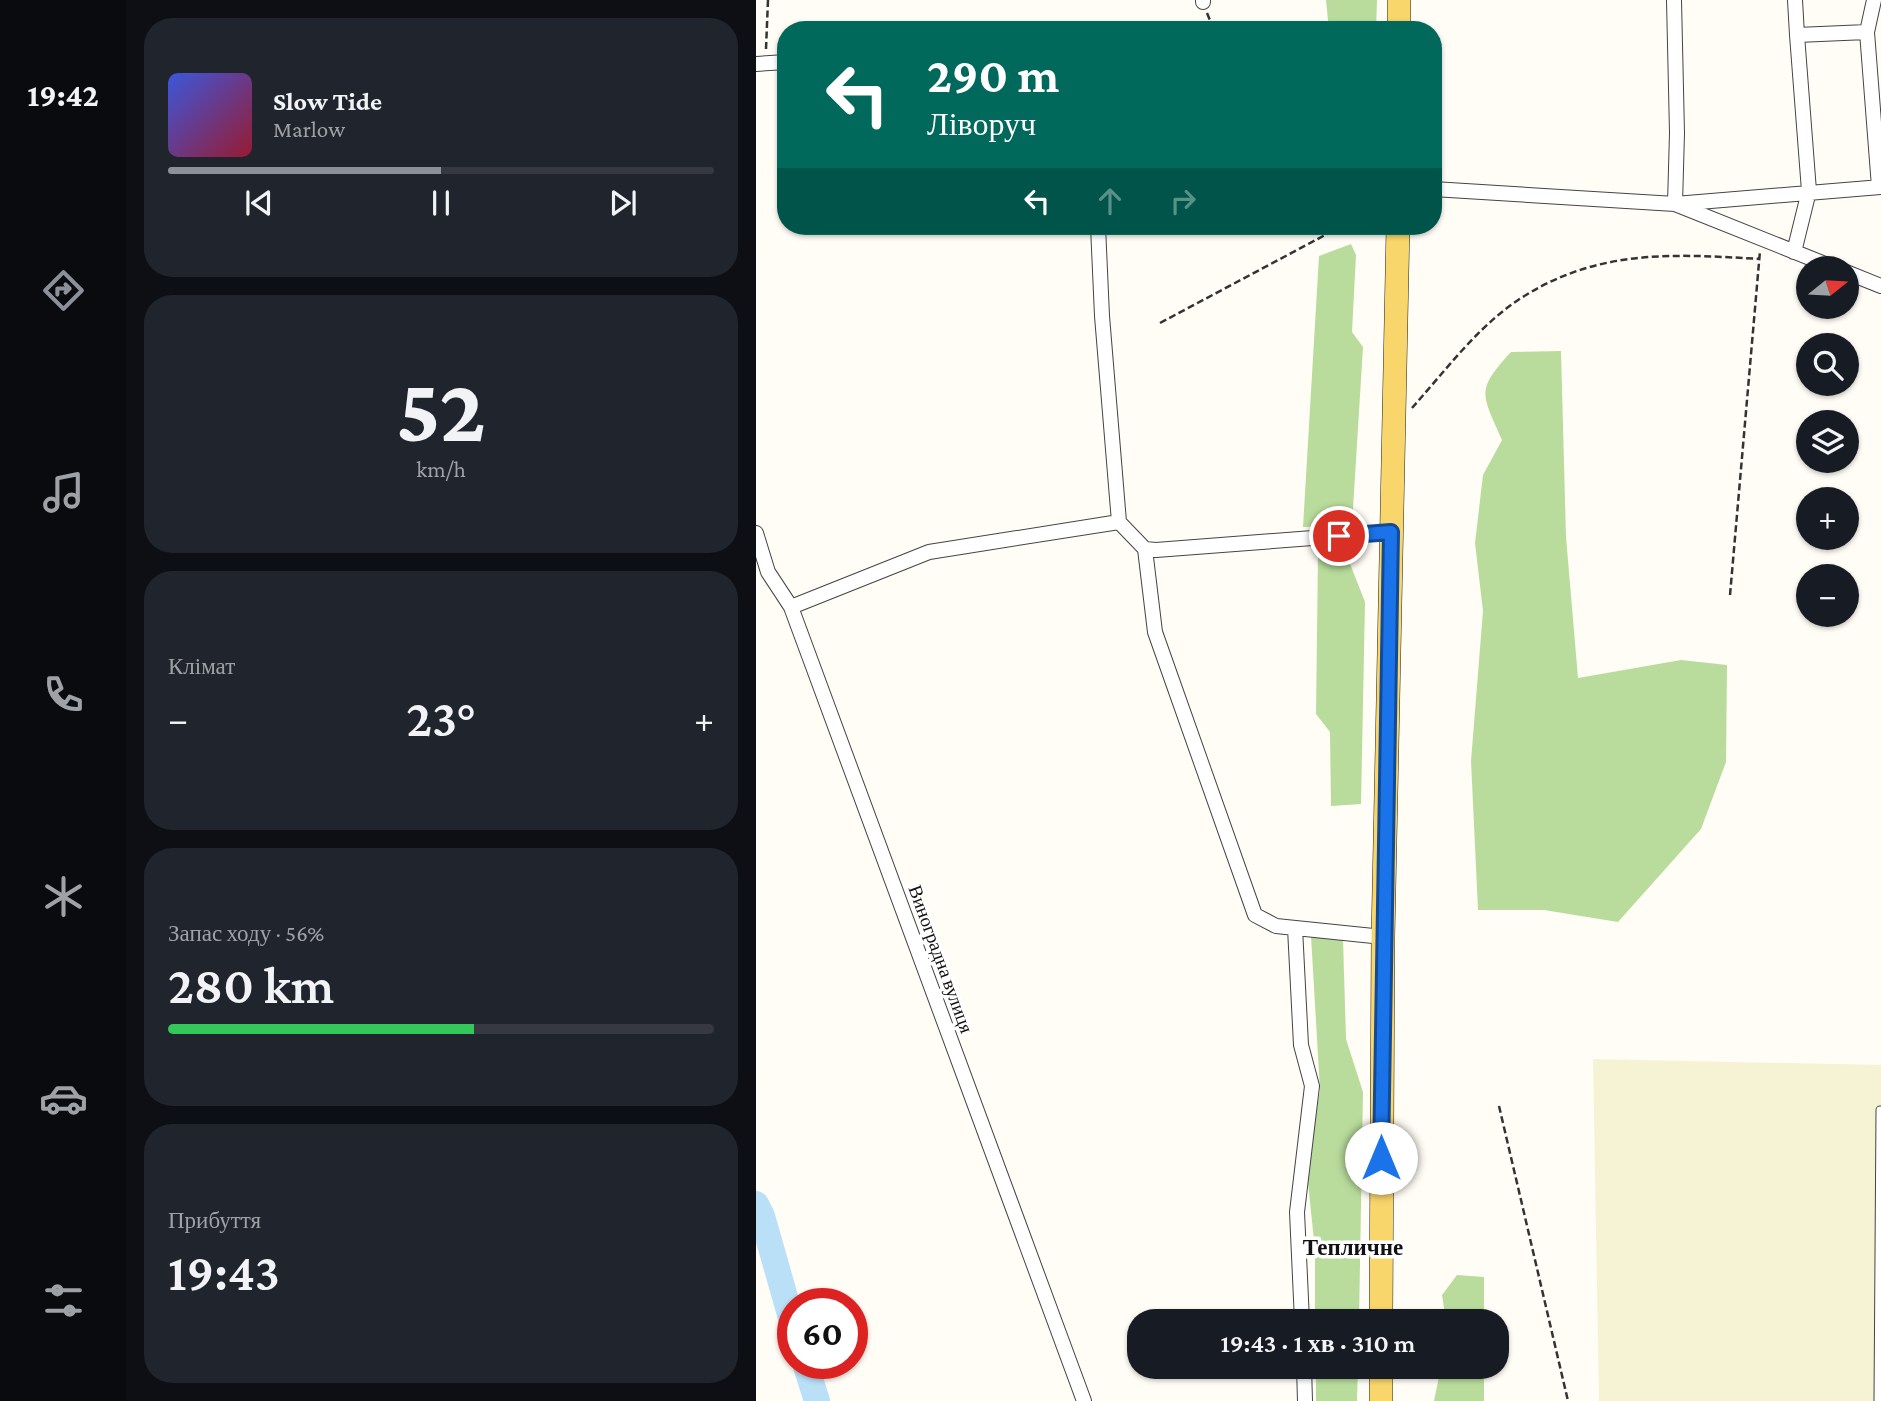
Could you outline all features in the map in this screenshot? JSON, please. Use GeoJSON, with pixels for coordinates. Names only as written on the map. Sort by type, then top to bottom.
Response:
{"type":"FeatureCollection","features":[{"type":"Feature","properties":{"kind":"main road"},"geometry":{"type":"LineString","coordinates":[[1398,0],[1399,21]]}},
{"type":"Feature","properties":{"kind":"main road"},"geometry":{"type":"LineString","coordinates":[[1381,1309],[1383,937],[1398,235]]}},
{"type":"Feature","properties":{"kind":"main road"},"geometry":{"type":"LineString","coordinates":[[1381,1379],[1381,1401]]}},
{"type":"Feature","properties":{"kind":"street"},"geometry":{"type":"LineString","coordinates":[[1674,0],[1677,133],[1675,204]]}},
{"type":"Feature","properties":{"kind":"street"},"geometry":{"type":"LineString","coordinates":[[1794,252],[1809,191],[1795,0]]}},
{"type":"Feature","properties":{"kind":"street"},"geometry":{"type":"LineString","coordinates":[[1442,190],[1675,204],[1880,187],[1867,32],[1874,0]]}},
{"type":"Feature","properties":{"kind":"street"},"geometry":{"type":"LineString","coordinates":[[1797,34],[1867,32]]}},
{"type":"Feature","properties":{"kind":"street"},"geometry":{"type":"LineString","coordinates":[[1675,204],[1804,256]]}},
{"type":"Feature","properties":{"kind":"street"},"geometry":{"type":"LineString","coordinates":[[1098,235],[1102,316],[1119,522],[1145,549],[1155,632],[1255,915],[1276,926],[1383,937]]}},
{"type":"Feature","properties":{"kind":"street"},"geometry":{"type":"LineString","coordinates":[[1859,277],[1881,286]]}},
{"type":"Feature","properties":{"kind":"street"},"geometry":{"type":"LineString","coordinates":[[791,607],[929,552],[1119,522]]}},
{"type":"Feature","properties":{"kind":"street"},"geometry":{"type":"LineString","coordinates":[[1145,549],[1391,532]]}},
{"type":"Feature","properties":{"kind":"street","name":"Виноградна вулиця"},"geometry":{"type":"LineString","coordinates":[[756,533],[768,572],[791,607],[1084,1401]]}},
{"type":"Feature","properties":{"kind":"street"},"geometry":{"type":"LineString","coordinates":[[1294,928],[1301,1045],[1312,1086],[1297,1212],[1301,1309]]}},
{"type":"Feature","properties":{"kind":"street"},"geometry":{"type":"LineString","coordinates":[[1304,1379],[1305,1401]]}},
{"type":"Feature","properties":{"kind":"lane"},"geometry":{"type":"LineString","coordinates":[[1878,1401],[1880,1110]]}},
{"type":"Feature","properties":{"kind":"path"},"geometry":{"type":"LineString","coordinates":[[761,64],[768,0]]}},
{"type":"Feature","properties":{"kind":"path"},"geometry":{"type":"LineString","coordinates":[[1160,323],[1325,235]]}},
{"type":"Feature","properties":{"kind":"path"},"geometry":{"type":"LineString","coordinates":[[1730,595],[1761,237]]}},
{"type":"Feature","properties":{"kind":"path"},"geometry":{"type":"LineString","coordinates":[[1393,429],[1480,333],[1525,295],[1592,264],[1672,253],[1760,259]]}},
{"type":"Feature","properties":{"kind":"path"},"geometry":{"type":"LineString","coordinates":[[1499,1106],[1568,1401]]}},
{"type":"Feature","properties":{"kind":"shaded area"},"geometry":{"type":"Polygon","coordinates":[[[1593,1059],[1881,1065],[1881,1401],[1599,1401],[1593,1059]]]}},
{"type":"Feature","properties":{"kind":"green space"},"geometry":{"type":"Polygon","coordinates":[[[1326,0],[1377,0],[1376,21],[1328,21],[1326,0]]]}},
{"type":"Feature","properties":{"kind":"green space"},"geometry":{"type":"Polygon","coordinates":[[[1351,244],[1356,255],[1352,332],[1363,347],[1352,525],[1303,527],[1319,256],[1351,244]]]}},
{"type":"Feature","properties":{"kind":"green space"},"geometry":{"type":"Polygon","coordinates":[[[1561,351],[1566,537],[1578,678],[1681,660],[1727,665],[1726,762],[1701,829],[1618,922],[1544,910],[1478,910],[1471,761],[1483,611],[1475,543],[1483,475],[1502,440],[1487,402],[1487,385],[1511,352],[1561,351]]]}},
{"type":"Feature","properties":{"kind":"green space"},"geometry":{"type":"Polygon","coordinates":[[[1345,551],[1365,602],[1361,804],[1331,806],[1330,732],[1316,714],[1318,553],[1345,551]]]}},
{"type":"Feature","properties":{"kind":"green space"},"geometry":{"type":"Polygon","coordinates":[[[1311,936],[1343,939],[1346,1039],[1363,1092],[1359,1309],[1315,1309],[1315,1250],[1307,1173],[1320,1090],[1311,936]]]}},
{"type":"Feature","properties":{"kind":"green space"},"geometry":{"type":"Polygon","coordinates":[[[1457,1275],[1484,1277],[1484,1309],[1444,1309],[1442,1295],[1457,1275]]]}},
{"type":"Feature","properties":{"kind":"green space"},"geometry":{"type":"Polygon","coordinates":[[[1316,1379],[1358,1379],[1357,1401],[1316,1401],[1316,1379]]]}},
{"type":"Feature","properties":{"kind":"green space"},"geometry":{"type":"Polygon","coordinates":[[[1439,1379],[1484,1379],[1484,1401],[1434,1401],[1439,1379]]]}},
{"type":"Feature","properties":{"kind":"waterway"},"geometry":{"type":"LineString","coordinates":[[756,1204],[762,1216],[782,1288]]}},
{"type":"Feature","properties":{"kind":"waterway"},"geometry":{"type":"LineString","coordinates":[[810,1379],[817,1401]]}},
{"type":"Feature","properties":{"kind":"district","name":"Тепличне"},"geometry":{"type":"Point","coordinates":[1353,1247]}},
{"type":"Feature","properties":{"kind":"route"},"geometry":{"type":"LineString","coordinates":[[1339,536],[1391,532],[1381,1158]]}}]}
